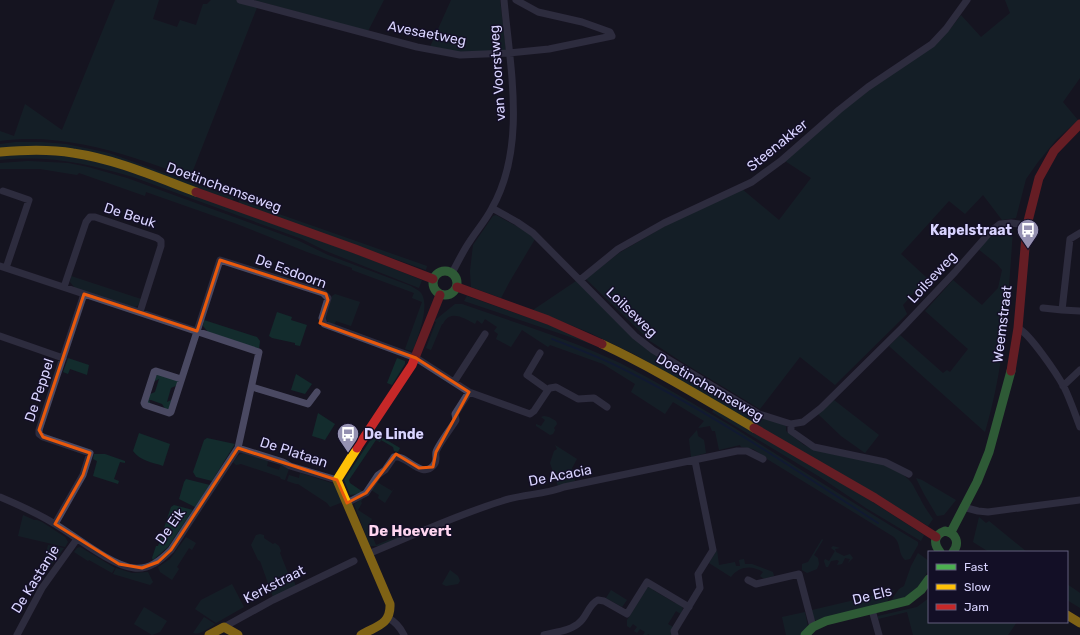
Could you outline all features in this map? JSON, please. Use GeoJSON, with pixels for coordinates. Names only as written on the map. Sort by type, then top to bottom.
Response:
{"type":"FeatureCollection","features":[{"type":"Feature","properties":{"kind":"main road","name":"Weemstraat"},"geometry":{"type":"LineString","coordinates":[[951,532],[977,482],[989,452],[1012,366],[1018,328],[1027,225],[1039,178],[1054,151],[1080,124]]}},
{"type":"Feature","properties":{"kind":"main road","name":"Doetinchemseweg"},"geometry":{"type":"LineString","coordinates":[[0,152],[34,150],[54,151],[74,153],[96,158],[133,169],[355,249],[433,279]]}},
{"type":"Feature","properties":{"kind":"main road"},"geometry":{"type":"LineString","coordinates":[[441,271],[452,273],[456,277],[457,287],[450,294],[445,296],[440,295],[435,291],[433,279],[436,274],[441,271]]}},
{"type":"Feature","properties":{"kind":"main road","name":"Doetinchemseweg"},"geometry":{"type":"LineString","coordinates":[[457,287],[548,320],[626,354],[875,498],[936,537]]}},
{"type":"Feature","properties":{"kind":"main road"},"geometry":{"type":"LineString","coordinates":[[337,480],[376,418],[382,412],[410,369],[416,358],[440,295]]}},
{"type":"Feature","properties":{"kind":"main road","name":"De Plataan"},"geometry":{"type":"LineString","coordinates":[[337,480],[390,604],[391,609],[388,618]]}},
{"type":"Feature","properties":{"kind":"main road"},"geometry":{"type":"LineString","coordinates":[[938,551],[935,544],[936,537],[942,532],[951,532],[957,539],[958,543],[956,551]]}},
{"type":"Feature","properties":{"kind":"main road","name":"De Els"},"geometry":{"type":"LineString","coordinates":[[806,635],[813,627],[826,621],[907,601],[921,590],[928,580]]}},
{"type":"Feature","properties":{"kind":"main road"},"geometry":{"type":"LineString","coordinates":[[1068,616],[1080,623]]}},
{"type":"Feature","properties":{"kind":"main road"},"geometry":{"type":"LineString","coordinates":[[361,635],[383,624],[388,618]]}},
{"type":"Feature","properties":{"kind":"main road"},"geometry":{"type":"LineString","coordinates":[[224,627],[238,635]]}},
{"type":"Feature","properties":{"kind":"main road","name":"Kerkstraat"},"geometry":{"type":"LineString","coordinates":[[209,635],[224,627]]}},
{"type":"Feature","properties":{"kind":"street","name":"Avesaetweg"},"geometry":{"type":"LineString","coordinates":[[240,0],[417,47],[460,55],[509,53],[548,49],[612,36],[610,32],[582,22],[538,12],[516,0]]}},
{"type":"Feature","properties":{"kind":"street","name":"van Voorstweg"},"geometry":{"type":"LineString","coordinates":[[452,273],[469,242],[492,208],[505,178],[514,130],[514,103],[504,0]]}},
{"type":"Feature","properties":{"kind":"street","name":"Steenakker"},"geometry":{"type":"LineString","coordinates":[[580,280],[618,249],[664,223],[752,182],[782,160],[839,110],[868,87],[932,44],[946,29],[967,0]]}},
{"type":"Feature","properties":{"kind":"street"},"geometry":{"type":"LineString","coordinates":[[4,191],[29,200],[3,267],[197,331],[171,412],[169,413],[145,405],[144,403],[154,372],[156,371],[181,379]]}},
{"type":"Feature","properties":{"kind":"street","name":"Loilseweg"},"geometry":{"type":"LineString","coordinates":[[492,208],[533,233],[635,336],[653,350],[759,414],[791,424],[803,422],[821,408],[902,328],[991,231],[1000,224],[1011,223],[1027,225]]}},
{"type":"Feature","properties":{"kind":"street","name":"De Beuk"},"geometry":{"type":"LineString","coordinates":[[64,287],[86,222],[90,217],[96,217],[157,238],[161,241],[161,246],[140,312]]}},
{"type":"Feature","properties":{"kind":"street"},"geometry":{"type":"LineString","coordinates":[[1062,310],[1070,239],[1080,232]]}},
{"type":"Feature","properties":{"kind":"street","name":"De Esdoorn"},"geometry":{"type":"LineString","coordinates":[[197,331],[220,260],[323,293],[328,298],[322,318],[324,324],[416,358]]}},
{"type":"Feature","properties":{"kind":"street","name":"De Peppel"},"geometry":{"type":"LineString","coordinates":[[55,524],[83,475],[90,453],[43,437],[39,434],[39,430],[84,294]]}},
{"type":"Feature","properties":{"kind":"street"},"geometry":{"type":"LineString","coordinates":[[1043,308],[1080,311]]}},
{"type":"Feature","properties":{"kind":"street"},"geometry":{"type":"LineString","coordinates":[[1018,328],[1024,332],[1034,344],[1063,386],[1080,427]]}},
{"type":"Feature","properties":{"kind":"street","name":"De Eik"},"geometry":{"type":"LineString","coordinates":[[0,497],[28,509],[55,524],[108,558],[127,567],[142,568],[158,562],[171,550],[238,448],[259,352],[197,331]]}},
{"type":"Feature","properties":{"kind":"street"},"geometry":{"type":"LineString","coordinates":[[454,382],[485,334]]}},
{"type":"Feature","properties":{"kind":"street"},"geometry":{"type":"LineString","coordinates":[[0,336],[63,358]]}},
{"type":"Feature","properties":{"kind":"street"},"geometry":{"type":"LineString","coordinates":[[540,353],[527,375],[548,390]]}},
{"type":"Feature","properties":{"kind":"street"},"geometry":{"type":"LineString","coordinates":[[416,358],[469,392],[530,414],[534,411],[548,390],[556,387],[578,399],[594,398],[607,407]]}},
{"type":"Feature","properties":{"kind":"street"},"geometry":{"type":"LineString","coordinates":[[1063,386],[1080,370]]}},
{"type":"Feature","properties":{"kind":"street"},"geometry":{"type":"LineString","coordinates":[[252,387],[308,404],[316,392]]}},
{"type":"Feature","properties":{"kind":"street"},"geometry":{"type":"LineString","coordinates":[[347,503],[366,493],[378,475],[385,470],[394,457],[400,457],[424,470],[433,467],[437,459],[437,451],[456,420],[455,414],[469,392]]}},
{"type":"Feature","properties":{"kind":"street"},"geometry":{"type":"LineString","coordinates":[[791,424],[791,431],[814,447],[885,462],[909,474]]}},
{"type":"Feature","properties":{"kind":"street","name":"De Plataan"},"geometry":{"type":"LineString","coordinates":[[238,448],[337,480]]}},
{"type":"Feature","properties":{"kind":"street","name":"De Acacia"},"geometry":{"type":"LineString","coordinates":[[368,554],[467,513],[524,495],[549,492],[564,487],[743,451],[751,452],[763,459]]}},
{"type":"Feature","properties":{"kind":"street"},"geometry":{"type":"LineString","coordinates":[[675,635],[674,631],[700,588],[698,574],[713,550],[695,461]]}},
{"type":"Feature","properties":{"kind":"street"},"geometry":{"type":"LineString","coordinates":[[963,507],[988,512],[1080,500]]}},
{"type":"Feature","properties":{"kind":"street","name":"De Kastanje"},"geometry":{"type":"LineString","coordinates":[[17,635],[42,588],[77,539]]}},
{"type":"Feature","properties":{"kind":"street","name":"Kerkstraat"},"geometry":{"type":"LineString","coordinates":[[224,627],[273,600],[354,560]]}},
{"type":"Feature","properties":{"kind":"street"},"geometry":{"type":"LineString","coordinates":[[748,580],[756,584],[799,574],[813,627]]}},
{"type":"Feature","properties":{"kind":"street"},"geometry":{"type":"LineString","coordinates":[[544,635],[572,628],[577,625],[584,619],[593,603],[598,600],[604,601],[627,614],[647,582],[689,607]]}},
{"type":"Feature","properties":{"kind":"street"},"geometry":{"type":"LineString","coordinates":[[872,610],[879,635]]}},
{"type":"Feature","properties":{"kind":"street"},"geometry":{"type":"LineString","coordinates":[[388,618],[401,628],[404,635]]}},
{"type":"Feature","properties":{"kind":"highlighted area"},"geometry":{"type":"Polygon","coordinates":[[[220,260],[326,294],[328,300],[320,323],[416,358],[469,392],[436,452],[433,467],[419,468],[396,454],[366,493],[347,503],[337,480],[238,448],[171,550],[158,562],[142,568],[119,564],[55,524],[83,475],[90,453],[43,437],[39,430],[84,294],[197,331],[220,260]]]}},
{"type":"Feature","properties":{"kind":"green space"},"geometry":{"type":"Polygon","coordinates":[[[115,0],[159,0],[153,19],[177,27],[180,20],[196,25],[203,4],[207,4],[211,0],[237,0],[258,5],[192,173],[240,190],[237,196],[150,163],[91,146],[61,141],[31,139],[0,141],[0,131],[14,136],[25,104],[62,130],[115,0]]]}},
{"type":"Feature","properties":{"kind":"green space"},"geometry":{"type":"Polygon","coordinates":[[[254,0],[384,0],[368,31],[254,0]]]}},
{"type":"Feature","properties":{"kind":"green space"},"geometry":{"type":"Polygon","coordinates":[[[451,0],[500,0],[506,50],[459,52],[430,47],[451,0]]]}},
{"type":"Feature","properties":{"kind":"green space"},"geometry":{"type":"Polygon","coordinates":[[[1005,0],[1080,0],[1080,78],[1063,102],[1078,120],[1056,140],[1026,179],[1016,218],[1002,220],[983,195],[965,214],[949,201],[901,254],[927,278],[903,305],[907,314],[835,385],[800,357],[760,409],[650,341],[586,279],[619,253],[672,222],[742,189],[779,220],[811,178],[785,161],[837,115],[885,78],[934,45],[951,28],[961,15],[981,37],[1010,13],[1005,0]]]}},
{"type":"Feature","properties":{"kind":"green space"},"geometry":{"type":"Polygon","coordinates":[[[16,142],[66,144],[109,153],[234,198],[232,201],[115,159],[0,149],[0,144],[16,142]]]}},
{"type":"Feature","properties":{"kind":"green space"},"geometry":{"type":"Polygon","coordinates":[[[28,154],[69,156],[110,165],[346,250],[422,280],[419,288],[326,251],[302,239],[133,177],[67,161],[51,159],[0,160],[0,156],[28,154]]]}},
{"type":"Feature","properties":{"kind":"green space"},"geometry":{"type":"Polygon","coordinates":[[[28,161],[68,163],[127,178],[297,240],[328,255],[411,286],[419,291],[423,296],[424,303],[423,319],[414,348],[411,351],[405,349],[422,302],[412,298],[414,293],[237,224],[146,192],[145,196],[79,173],[77,175],[40,169],[0,169],[0,163],[28,161]]]}},
{"type":"Feature","properties":{"kind":"green space"},"geometry":{"type":"Polygon","coordinates":[[[239,200],[427,266],[426,270],[239,204],[239,200]]]}},
{"type":"Feature","properties":{"kind":"green space"},"geometry":{"type":"Polygon","coordinates":[[[496,215],[527,232],[535,239],[501,298],[471,287],[470,271],[473,245],[493,216],[496,215]]]}},
{"type":"Feature","properties":{"kind":"green space"},"geometry":{"type":"Polygon","coordinates":[[[1005,228],[1011,228],[1013,230],[1005,332],[992,407],[985,432],[889,346],[900,335],[943,373],[947,370],[950,372],[968,349],[925,311],[953,280],[982,305],[998,288],[1002,270],[997,264],[978,249],[990,237],[1005,228]]]}},
{"type":"Feature","properties":{"kind":"green space"},"geometry":{"type":"Polygon","coordinates":[[[71,276],[141,299],[138,305],[133,307],[75,288],[70,282],[71,276]]]}},
{"type":"Feature","properties":{"kind":"green space"},"geometry":{"type":"Polygon","coordinates":[[[576,281],[657,356],[744,407],[786,426],[786,431],[804,445],[811,448],[877,462],[901,473],[912,484],[933,519],[928,526],[634,354],[588,332],[533,310],[576,281]]]}},
{"type":"Feature","properties":{"kind":"green space"},"geometry":{"type":"Polygon","coordinates":[[[335,294],[360,302],[351,326],[336,321],[334,325],[327,321],[326,317],[332,296],[335,294]]]}},
{"type":"Feature","properties":{"kind":"green space"},"geometry":{"type":"Polygon","coordinates":[[[467,296],[552,326],[600,347],[464,301],[467,296]]]}},
{"type":"Feature","properties":{"kind":"green space"},"geometry":{"type":"Polygon","coordinates":[[[455,304],[462,304],[582,346],[620,363],[728,424],[918,542],[918,545],[910,559],[905,560],[901,555],[898,542],[894,537],[753,449],[741,447],[740,445],[719,450],[715,431],[712,431],[710,426],[698,428],[704,421],[673,402],[665,414],[631,392],[635,384],[603,364],[550,345],[548,347],[522,330],[511,347],[496,339],[498,334],[494,331],[497,327],[485,319],[482,324],[477,320],[475,324],[462,317],[453,316],[446,319],[442,324],[431,350],[426,348],[436,322],[434,321],[455,304]]]}},
{"type":"Feature","properties":{"kind":"green space"},"geometry":{"type":"Polygon","coordinates":[[[277,312],[292,317],[291,320],[307,325],[300,346],[295,345],[295,343],[269,336],[277,312]]]}},
{"type":"Feature","properties":{"kind":"green space"},"geometry":{"type":"Polygon","coordinates":[[[204,320],[257,337],[260,341],[259,349],[208,332],[203,326],[204,320]]]}},
{"type":"Feature","properties":{"kind":"green space"},"geometry":{"type":"Polygon","coordinates":[[[68,358],[89,365],[87,375],[70,369],[68,374],[63,372],[68,358]]]}},
{"type":"Feature","properties":{"kind":"green space"},"geometry":{"type":"Polygon","coordinates":[[[397,358],[405,361],[405,364],[392,385],[387,383],[397,358]]]}},
{"type":"Feature","properties":{"kind":"green space"},"geometry":{"type":"Polygon","coordinates":[[[157,374],[179,381],[178,385],[171,388],[167,402],[173,399],[169,409],[166,410],[162,404],[151,400],[149,400],[151,405],[148,403],[148,395],[155,392],[159,379],[153,382],[157,374]]]}},
{"type":"Feature","properties":{"kind":"green space"},"geometry":{"type":"Polygon","coordinates":[[[296,374],[312,384],[305,394],[291,390],[296,374]]]}},
{"type":"Feature","properties":{"kind":"green space"},"geometry":{"type":"Polygon","coordinates":[[[834,400],[879,435],[865,453],[841,436],[818,414],[834,400]]]}},
{"type":"Feature","properties":{"kind":"green space"},"geometry":{"type":"Polygon","coordinates":[[[714,409],[849,487],[924,535],[921,541],[866,508],[820,477],[712,412],[714,409]]]}},
{"type":"Feature","properties":{"kind":"green space"},"geometry":{"type":"Polygon","coordinates":[[[318,413],[335,424],[325,440],[312,436],[318,413]]]}},
{"type":"Feature","properties":{"kind":"green space"},"geometry":{"type":"Polygon","coordinates":[[[544,416],[556,421],[557,424],[554,428],[555,430],[553,434],[550,435],[536,426],[536,424],[541,426],[545,420],[541,417],[544,416]]]}},
{"type":"Feature","properties":{"kind":"green space"},"geometry":{"type":"Polygon","coordinates":[[[697,430],[698,436],[704,440],[706,453],[682,460],[691,457],[689,439],[697,430]]]}},
{"type":"Feature","properties":{"kind":"green space"},"geometry":{"type":"Polygon","coordinates":[[[139,433],[170,444],[163,466],[139,457],[133,451],[139,433]]]}},
{"type":"Feature","properties":{"kind":"green space"},"geometry":{"type":"Polygon","coordinates":[[[375,433],[400,448],[398,452],[394,451],[393,447],[381,440],[380,442],[376,440],[349,480],[350,483],[363,492],[350,495],[344,480],[375,433]]]}},
{"type":"Feature","properties":{"kind":"green space"},"geometry":{"type":"Polygon","coordinates":[[[207,438],[235,444],[212,481],[196,477],[193,472],[204,440],[207,438]]]}},
{"type":"Feature","properties":{"kind":"green space"},"geometry":{"type":"Polygon","coordinates":[[[555,445],[577,459],[572,468],[575,481],[558,486],[550,463],[554,451],[557,449],[555,445]]]}},
{"type":"Feature","properties":{"kind":"green space"},"geometry":{"type":"Polygon","coordinates":[[[243,453],[268,461],[267,466],[279,470],[281,464],[289,469],[285,480],[241,464],[236,465],[233,462],[243,453]]]}},
{"type":"Feature","properties":{"kind":"green space"},"geometry":{"type":"Polygon","coordinates":[[[94,454],[105,454],[125,461],[125,463],[120,462],[114,479],[119,481],[118,484],[93,476],[97,461],[93,459],[94,454]]]}},
{"type":"Feature","properties":{"kind":"green space"},"geometry":{"type":"Polygon","coordinates":[[[300,473],[335,484],[343,502],[330,507],[327,503],[298,484],[287,481],[289,475],[299,478],[300,473]]]}},
{"type":"Feature","properties":{"kind":"green space"},"geometry":{"type":"Polygon","coordinates":[[[916,478],[956,500],[944,515],[937,516],[916,478]]]}},
{"type":"Feature","properties":{"kind":"green space"},"geometry":{"type":"Polygon","coordinates":[[[186,479],[210,485],[195,507],[179,499],[186,479]]]}},
{"type":"Feature","properties":{"kind":"green space"},"geometry":{"type":"Polygon","coordinates":[[[377,482],[392,491],[395,487],[385,503],[378,498],[379,495],[371,490],[377,482]]]}},
{"type":"Feature","properties":{"kind":"green space"},"geometry":{"type":"Polygon","coordinates":[[[363,498],[358,510],[372,519],[368,526],[376,545],[403,534],[402,537],[379,546],[370,546],[354,504],[363,498]]]}},
{"type":"Feature","properties":{"kind":"green space"},"geometry":{"type":"Polygon","coordinates":[[[174,505],[193,510],[168,547],[153,560],[152,558],[156,546],[158,546],[171,507],[174,505]]]}},
{"type":"Feature","properties":{"kind":"green space"},"geometry":{"type":"Polygon","coordinates":[[[23,515],[42,522],[65,537],[68,542],[65,547],[18,536],[23,515]]]}},
{"type":"Feature","properties":{"kind":"green space"},"geometry":{"type":"Polygon","coordinates":[[[979,517],[986,523],[989,521],[1026,551],[987,551],[973,542],[979,517]]]}},
{"type":"Feature","properties":{"kind":"green space"},"geometry":{"type":"Polygon","coordinates":[[[256,535],[264,535],[264,538],[273,544],[275,543],[279,546],[281,551],[280,553],[290,578],[293,579],[296,586],[273,597],[260,561],[258,560],[251,545],[256,535]]]}},
{"type":"Feature","properties":{"kind":"green space"},"geometry":{"type":"Polygon","coordinates":[[[186,537],[196,543],[192,550],[189,548],[177,567],[179,569],[172,580],[160,572],[158,567],[170,559],[186,537]]]}},
{"type":"Feature","properties":{"kind":"green space"},"geometry":{"type":"Polygon","coordinates":[[[822,539],[823,540],[814,555],[818,558],[819,564],[817,569],[807,573],[802,570],[802,564],[808,562],[822,539]]]}},
{"type":"Feature","properties":{"kind":"green space"},"geometry":{"type":"Polygon","coordinates":[[[48,545],[64,548],[49,568],[43,566],[48,545]]]}},
{"type":"Feature","properties":{"kind":"green space"},"geometry":{"type":"Polygon","coordinates":[[[833,546],[840,548],[835,549],[836,552],[844,556],[850,554],[853,558],[848,563],[850,559],[845,558],[842,564],[837,565],[839,561],[831,561],[828,567],[826,567],[824,561],[825,559],[829,561],[835,551],[831,548],[833,546]]]}},
{"type":"Feature","properties":{"kind":"green space"},"geometry":{"type":"Polygon","coordinates":[[[80,547],[115,568],[112,573],[74,552],[80,547]]]}},
{"type":"Feature","properties":{"kind":"green space"},"geometry":{"type":"Polygon","coordinates":[[[717,550],[719,565],[735,562],[736,566],[740,566],[739,560],[744,559],[745,564],[752,564],[773,572],[774,576],[764,579],[760,576],[763,572],[754,568],[746,568],[734,573],[731,577],[709,563],[717,550]]]}},
{"type":"Feature","properties":{"kind":"green space"},"geometry":{"type":"Polygon","coordinates":[[[918,553],[928,560],[928,570],[918,588],[903,598],[890,602],[899,589],[904,586],[911,566],[918,553]]]}},
{"type":"Feature","properties":{"kind":"green space"},"geometry":{"type":"Polygon","coordinates":[[[116,568],[132,573],[148,572],[153,582],[150,585],[113,574],[116,568]]]}},
{"type":"Feature","properties":{"kind":"green space"},"geometry":{"type":"Polygon","coordinates":[[[450,570],[458,576],[460,581],[458,584],[446,586],[442,584],[450,570]]]}},
{"type":"Feature","properties":{"kind":"green space"},"geometry":{"type":"Polygon","coordinates":[[[232,584],[244,607],[216,623],[195,609],[201,600],[232,584]]]}},
{"type":"Feature","properties":{"kind":"green space"},"geometry":{"type":"Polygon","coordinates":[[[1068,585],[1080,593],[1080,608],[1068,601],[1068,585]]]}},
{"type":"Feature","properties":{"kind":"green space"},"geometry":{"type":"Polygon","coordinates":[[[650,586],[653,590],[675,603],[677,602],[683,608],[681,614],[676,611],[668,624],[673,627],[672,635],[643,635],[645,632],[640,629],[637,633],[634,631],[637,627],[633,624],[630,628],[627,626],[627,620],[647,588],[650,586]]]}},
{"type":"Feature","properties":{"kind":"green space"},"geometry":{"type":"Polygon","coordinates":[[[611,590],[627,600],[622,607],[606,598],[611,590]]]}},
{"type":"Feature","properties":{"kind":"green space"},"geometry":{"type":"Polygon","coordinates":[[[895,590],[886,603],[816,621],[811,616],[812,610],[880,594],[883,596],[889,594],[890,591],[895,590]]]}},
{"type":"Feature","properties":{"kind":"green space"},"geometry":{"type":"Polygon","coordinates":[[[928,599],[928,623],[1016,623],[1008,635],[913,635],[907,612],[878,619],[878,616],[917,607],[928,599]]]}},
{"type":"Feature","properties":{"kind":"green space"},"geometry":{"type":"Polygon","coordinates":[[[144,607],[167,621],[160,632],[152,635],[134,624],[144,607]]]}},
{"type":"Feature","properties":{"kind":"green space"},"geometry":{"type":"Polygon","coordinates":[[[805,612],[808,627],[802,635],[786,635],[782,617],[805,612]]]}},
{"type":"Feature","properties":{"kind":"green space"},"geometry":{"type":"Polygon","coordinates":[[[204,617],[215,624],[207,630],[193,633],[204,617]]]}},
{"type":"Feature","properties":{"kind":"waterway"},"geometry":{"type":"LineString","coordinates":[[552,339],[611,363],[686,402],[751,441],[878,523]]}},
{"type":"Feature","properties":{"kind":"traffic: fast"},"geometry":{"type":"LineString","coordinates":[[445,271],[454,274],[457,283],[454,292],[445,295],[436,292],[433,283],[436,274],[445,271]]}},
{"type":"Feature","properties":{"kind":"traffic: fast"},"geometry":{"type":"LineString","coordinates":[[951,532],[977,482],[989,452],[1011,371]]}},
{"type":"Feature","properties":{"kind":"traffic: fast"},"geometry":{"type":"LineString","coordinates":[[939,551],[936,545],[936,540],[937,537],[945,531],[952,534],[956,539],[954,551]]}},
{"type":"Feature","properties":{"kind":"traffic: fast"},"geometry":{"type":"LineString","coordinates":[[805,635],[813,627],[826,621],[907,601],[921,590],[928,580]]}},
{"type":"Feature","properties":{"kind":"traffic: slow"},"geometry":{"type":"LineString","coordinates":[[0,152],[46,150],[89,156],[135,169],[196,192]]}},
{"type":"Feature","properties":{"kind":"traffic: slow"},"geometry":{"type":"LineString","coordinates":[[602,344],[660,373],[754,428]]}},
{"type":"Feature","properties":{"kind":"traffic: slow"},"geometry":{"type":"LineString","coordinates":[[357,448],[337,480],[390,604],[390,611],[385,621],[361,635]]}},
{"type":"Feature","properties":{"kind":"traffic: slow"},"geometry":{"type":"LineString","coordinates":[[1068,616],[1080,623]]}},
{"type":"Feature","properties":{"kind":"traffic: slow"},"geometry":{"type":"LineString","coordinates":[[209,635],[224,627],[238,635]]}},
{"type":"Feature","properties":{"kind":"traffic: jam"},"geometry":{"type":"LineString","coordinates":[[1011,371],[1018,328],[1027,225],[1039,178],[1054,151],[1080,124]]}},
{"type":"Feature","properties":{"kind":"traffic: jam"},"geometry":{"type":"LineString","coordinates":[[196,192],[355,249],[433,279]]}},
{"type":"Feature","properties":{"kind":"traffic: jam"},"geometry":{"type":"LineString","coordinates":[[457,287],[548,320],[602,344]]}},
{"type":"Feature","properties":{"kind":"traffic: jam"},"geometry":{"type":"LineString","coordinates":[[357,448],[412,365],[440,295]]}},
{"type":"Feature","properties":{"kind":"traffic: jam"},"geometry":{"type":"LineString","coordinates":[[754,428],[875,498],[936,537]]}},
{"type":"Feature","properties":{"kind":"place","name":"Kapelstraat"},"geometry":{"type":"Point","coordinates":[1028,250]}},
{"type":"Feature","properties":{"kind":"place","name":"De Linde"},"geometry":{"type":"Point","coordinates":[348,454]}},
{"type":"Feature","properties":{"kind":"district","name":"De Hoevert"},"geometry":{"type":"Point","coordinates":[410,531]}}]}
